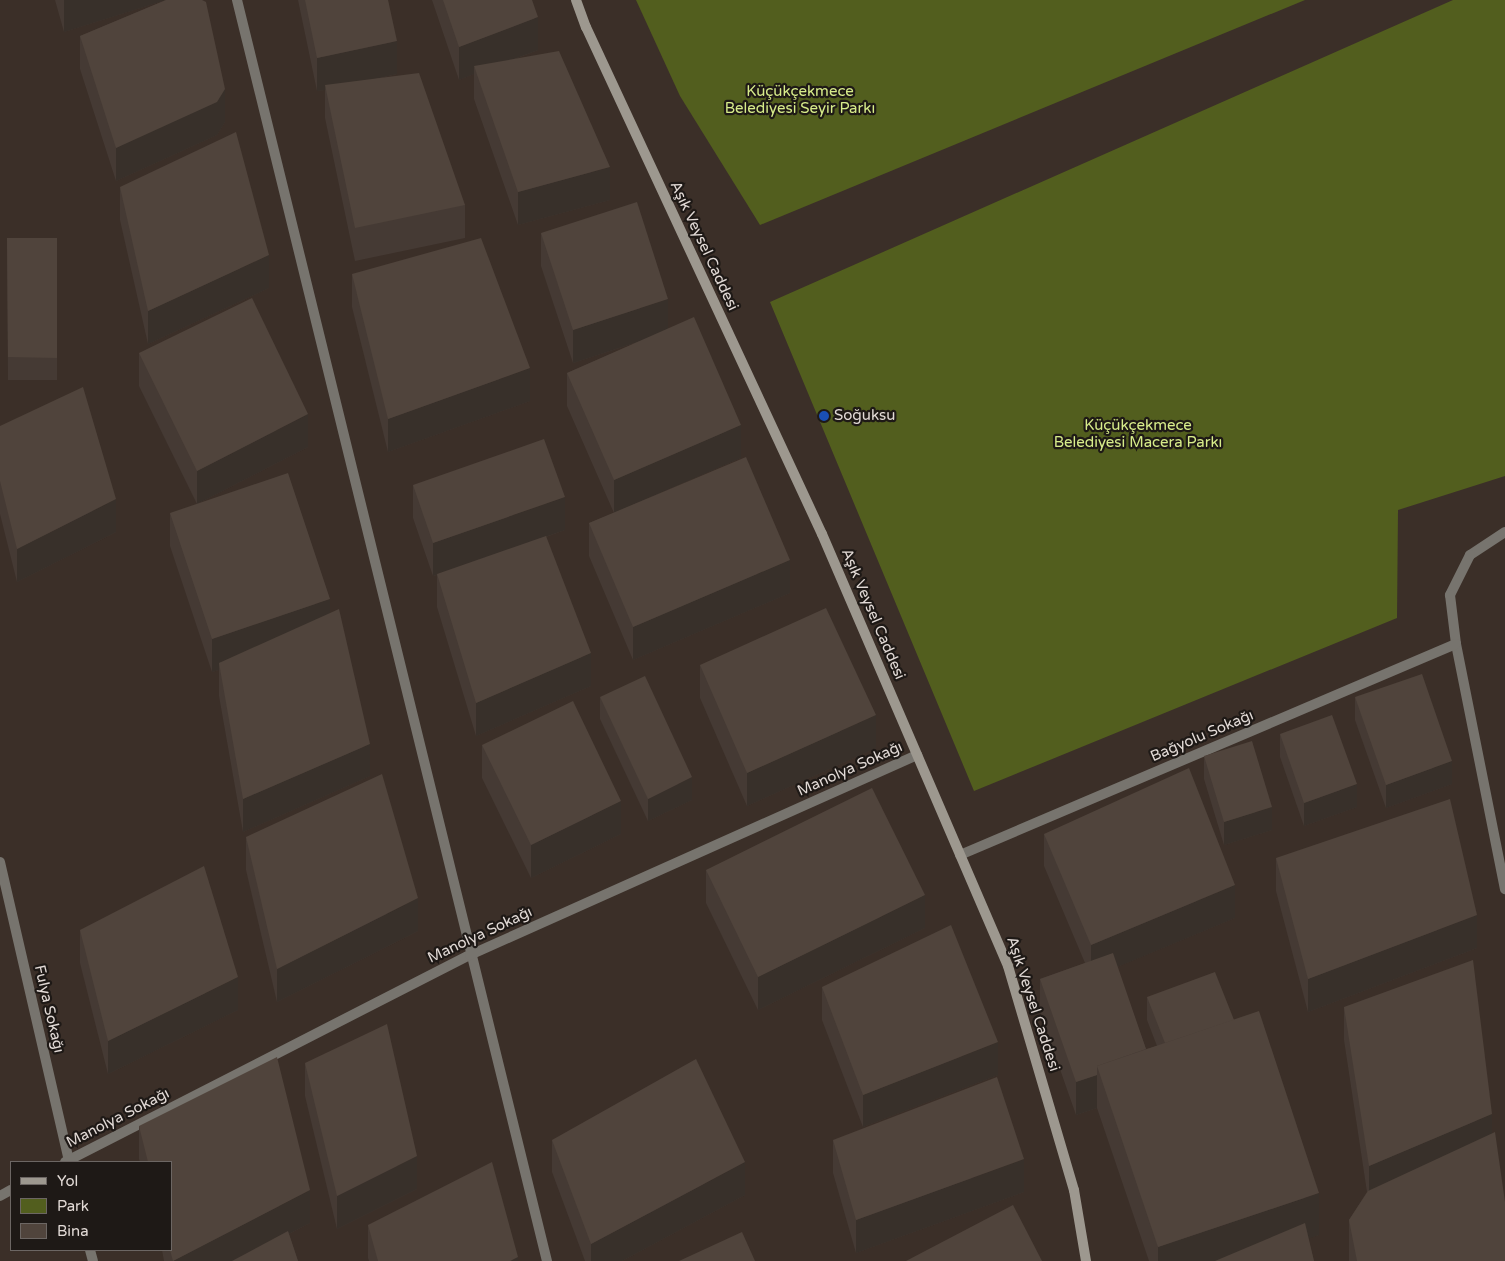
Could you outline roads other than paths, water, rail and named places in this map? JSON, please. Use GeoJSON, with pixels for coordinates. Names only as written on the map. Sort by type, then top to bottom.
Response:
{"type":"FeatureCollection","features":[{"type":"Feature","properties":{"kind":"main road","name":"Aşık Veysel Caddesi"},"geometry":{"type":"LineString","coordinates":[[576,0],[586,27],[822,534],[1008,966],[1074,1190],[1086,1261]]}},
{"type":"Feature","properties":{"kind":"street"},"geometry":{"type":"LineString","coordinates":[[237,0],[470,955],[547,1261]]}},
{"type":"Feature","properties":{"kind":"street"},"geometry":{"type":"LineString","coordinates":[[1505,532],[1470,555],[1450,595],[1456,644],[1505,889]]}},
{"type":"Feature","properties":{"kind":"street","name":"Bağyolu Sokağı"},"geometry":{"type":"LineString","coordinates":[[960,855],[1456,644]]}},
{"type":"Feature","properties":{"kind":"street","name":"Manolya Sokağı"},"geometry":{"type":"LineString","coordinates":[[70,1161],[470,955],[917,755]]}},
{"type":"Feature","properties":{"kind":"street","name":"Fulya Sokağı"},"geometry":{"type":"LineString","coordinates":[[0,862],[68,1161]]}},
{"type":"Feature","properties":{"kind":"place","name":"Soğuksu"},"geometry":{"type":"Point","coordinates":[824,416]}},
{"type":"Feature","properties":{"kind":"park label","name":"Küçükçekmece Belediyesi Seyir Parkı"},"geometry":{"type":"Point","coordinates":[800,100]}},
{"type":"Feature","properties":{"kind":"park label","name":"Küçükçekmece Belediyesi Macera Parkı"},"geometry":{"type":"Point","coordinates":[1138,434]}}]}
